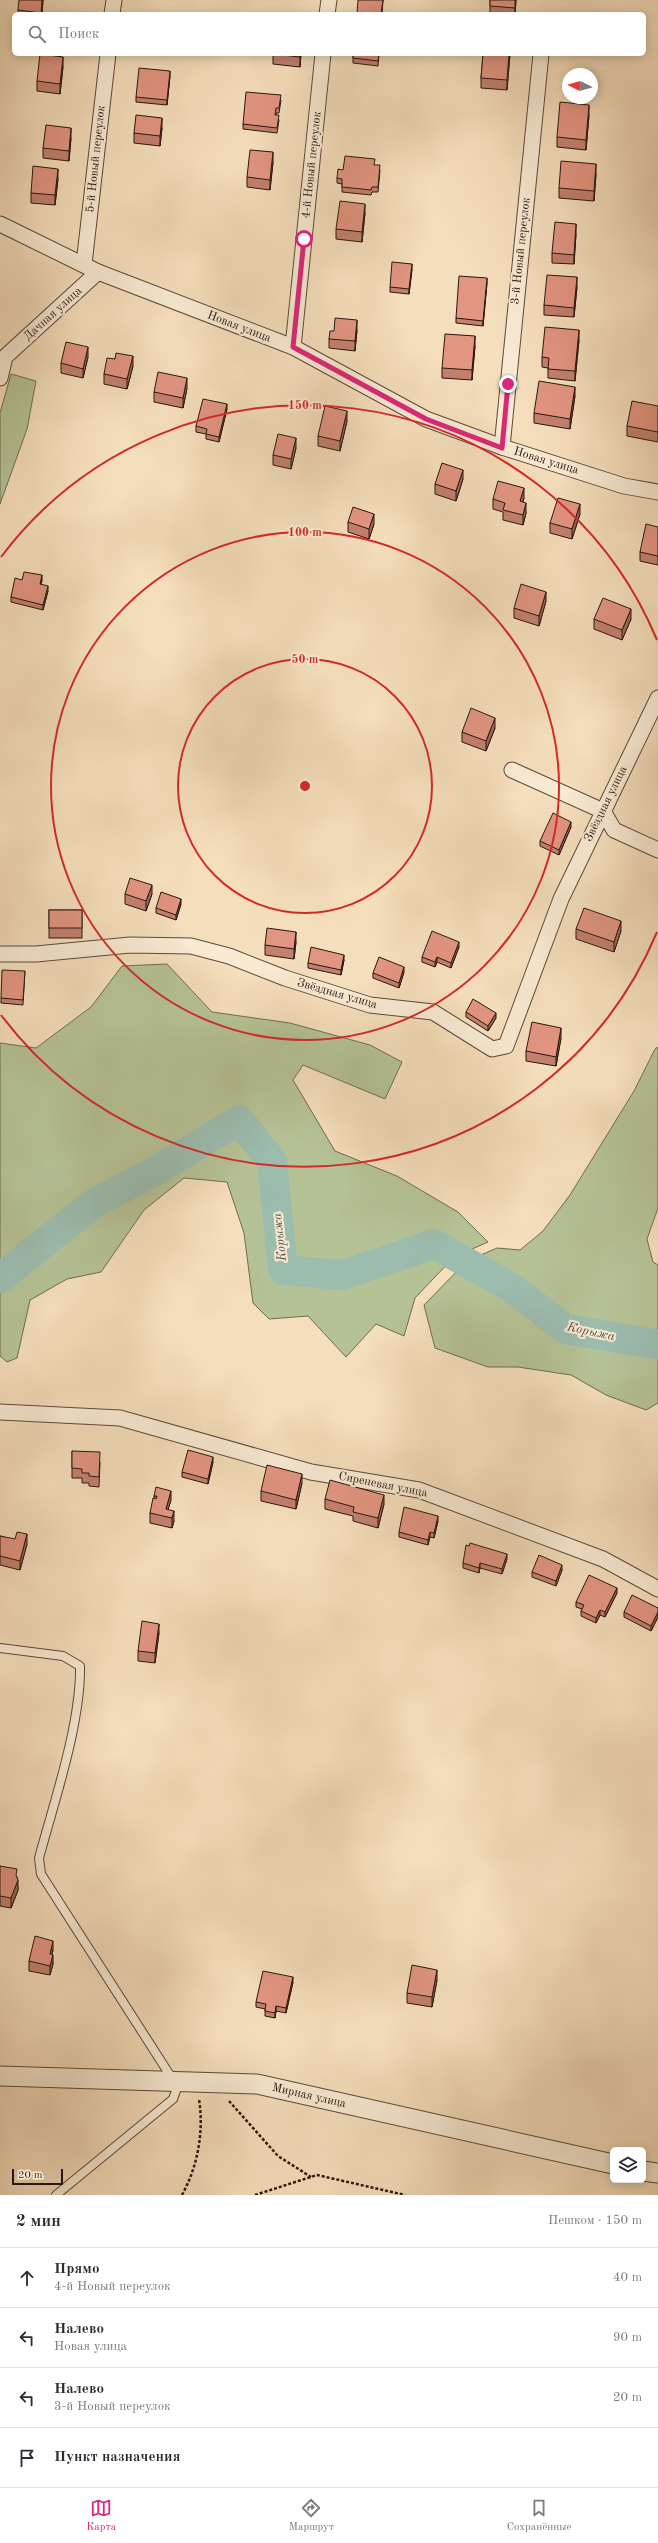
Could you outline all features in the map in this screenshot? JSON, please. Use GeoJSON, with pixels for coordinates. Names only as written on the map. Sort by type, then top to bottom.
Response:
{"type":"FeatureCollection","features":[{"type":"Feature","properties":{"kind":"street"},"geometry":{"type":"LineString","coordinates":[[112,12],[114,0]]}},
{"type":"Feature","properties":{"kind":"street"},"geometry":{"type":"LineString","coordinates":[[327,12],[329,0]]}},
{"type":"Feature","properties":{"kind":"street","name":"5-й Новый переулок"},"geometry":{"type":"LineString","coordinates":[[84,264],[108,56]]}},
{"type":"Feature","properties":{"kind":"street","name":"4-й Новый переулок"},"geometry":{"type":"LineString","coordinates":[[293,347],[323,56]]}},
{"type":"Feature","properties":{"kind":"street","name":"3-й Новый переулок"},"geometry":{"type":"LineString","coordinates":[[502,448],[541,56]]}},
{"type":"Feature","properties":{"kind":"street","name":"Новая улица"},"geometry":{"type":"LineString","coordinates":[[0,224],[98,272],[293,347],[426,419],[502,448],[624,486],[658,492]]}},
{"type":"Feature","properties":{"kind":"street","name":"Дачная улица"},"geometry":{"type":"LineString","coordinates":[[0,378],[5,357],[98,272]]}},
{"type":"Feature","properties":{"kind":"street","name":"Звёздная улица"},"geometry":{"type":"LineString","coordinates":[[0,954],[36,954],[130,944],[191,946],[229,956],[285,978],[370,1005],[433,1012],[492,1049],[506,1046],[561,899],[658,698]]}},
{"type":"Feature","properties":{"kind":"street"},"geometry":{"type":"LineString","coordinates":[[512,770],[603,811],[614,830],[658,850]]}},
{"type":"Feature","properties":{"kind":"street","name":"Сиреневая улица"},"geometry":{"type":"LineString","coordinates":[[0,1412],[120,1418],[310,1472],[419,1490],[604,1559],[658,1589]]}},
{"type":"Feature","properties":{"kind":"street","name":"Мирная улица"},"geometry":{"type":"LineString","coordinates":[[0,2076],[257,2084],[610,2163]]}},
{"type":"Feature","properties":{"kind":"street"},"geometry":{"type":"LineString","coordinates":[[646,2171],[658,2173]]}},
{"type":"Feature","properties":{"kind":"lane"},"geometry":{"type":"LineString","coordinates":[[0,1648],[63,1656],[80,1666],[80,1684],[69,1742],[39,1858],[41,1874],[191,2082],[173,2099],[56,2195]]}},
{"type":"Feature","properties":{"kind":"path"},"geometry":{"type":"LineString","coordinates":[[191,2082],[278,2156],[312,2177]]}},
{"type":"Feature","properties":{"kind":"path"},"geometry":{"type":"LineString","coordinates":[[182,2195],[199,2149],[201,2110],[191,2082]]}},
{"type":"Feature","properties":{"kind":"path"},"geometry":{"type":"LineString","coordinates":[[255,2195],[317,2175],[405,2195]]}},
{"type":"Feature","properties":{"kind":"green space"},"geometry":{"type":"Polygon","coordinates":[[[11,374],[36,381],[27,429],[0,504],[0,413],[11,374]]]}},
{"type":"Feature","properties":{"kind":"green space"},"geometry":{"type":"Polygon","coordinates":[[[167,964],[212,1012],[290,1023],[370,1045],[402,1062],[385,1099],[303,1065],[293,1080],[335,1151],[397,1176],[458,1212],[488,1242],[454,1257],[415,1298],[404,1336],[376,1324],[346,1357],[308,1316],[269,1319],[253,1303],[244,1233],[227,1182],[184,1178],[144,1210],[101,1272],[67,1279],[30,1300],[17,1358],[7,1362],[0,1356],[0,1043],[36,1048],[91,1007],[122,966],[167,964]]]}},
{"type":"Feature","properties":{"kind":"green space"},"geometry":{"type":"Polygon","coordinates":[[[658,1047],[658,1208],[647,1239],[653,1262],[658,1265],[658,1403],[646,1410],[606,1395],[571,1375],[518,1367],[488,1367],[435,1348],[424,1305],[467,1261],[497,1248],[520,1250],[543,1231],[570,1195],[634,1091],[655,1049],[658,1047]]]}},
{"type":"Feature","properties":{"kind":"building"},"geometry":{"type":"Polygon","coordinates":[[[19,0],[42,0],[41,12],[18,10],[19,0]]]}},
{"type":"Feature","properties":{"kind":"building"},"geometry":{"type":"Polygon","coordinates":[[[358,0],[383,0],[381,12],[357,12],[358,0]]]}},
{"type":"Feature","properties":{"kind":"building"},"geometry":{"type":"Polygon","coordinates":[[[490,0],[515,0],[515,8],[490,6],[490,0]]]}},
{"type":"Feature","properties":{"kind":"building"},"geometry":{"type":"Polygon","coordinates":[[[40,56],[63,57],[60,84],[37,81],[40,56]]]}},
{"type":"Feature","properties":{"kind":"building"},"geometry":{"type":"Polygon","coordinates":[[[353,56],[379,56],[378,61],[353,58],[353,56]]]}},
{"type":"Feature","properties":{"kind":"building"},"geometry":{"type":"Polygon","coordinates":[[[483,56],[509,56],[507,80],[481,78],[483,56]]]}},
{"type":"Feature","properties":{"kind":"building"},"geometry":{"type":"Polygon","coordinates":[[[139,68],[170,71],[167,100],[136,97],[139,68]]]}},
{"type":"Feature","properties":{"kind":"building"},"geometry":{"type":"Polygon","coordinates":[[[246,92],[281,95],[279,108],[276,108],[275,115],[279,115],[277,128],[243,124],[246,92]]]}},
{"type":"Feature","properties":{"kind":"building"},"geometry":{"type":"Polygon","coordinates":[[[560,102],[562,102],[562,104],[589,105],[586,140],[557,137],[560,102]]]}},
{"type":"Feature","properties":{"kind":"building"},"geometry":{"type":"Polygon","coordinates":[[[136,115],[162,118],[160,136],[134,133],[136,115]]]}},
{"type":"Feature","properties":{"kind":"building"},"geometry":{"type":"Polygon","coordinates":[[[46,125],[71,128],[69,151],[43,148],[46,125]]]}},
{"type":"Feature","properties":{"kind":"building"},"geometry":{"type":"Polygon","coordinates":[[[250,150],[273,152],[270,180],[247,177],[250,150]]]}},
{"type":"Feature","properties":{"kind":"building"},"geometry":{"type":"Polygon","coordinates":[[[345,156],[375,159],[374,165],[380,165],[378,187],[372,187],[371,190],[342,187],[342,179],[337,178],[338,169],[343,170],[345,156]]]}},
{"type":"Feature","properties":{"kind":"building"},"geometry":{"type":"Polygon","coordinates":[[[561,161],[596,164],[594,191],[559,188],[561,161]]]}},
{"type":"Feature","properties":{"kind":"building"},"geometry":{"type":"Polygon","coordinates":[[[33,166],[58,169],[55,195],[31,193],[33,166]]]}},
{"type":"Feature","properties":{"kind":"building"},"geometry":{"type":"Polygon","coordinates":[[[340,201],[365,204],[362,232],[336,229],[340,201]]]}},
{"type":"Feature","properties":{"kind":"building"},"geometry":{"type":"Polygon","coordinates":[[[555,222],[576,224],[574,255],[552,253],[555,222]]]}},
{"type":"Feature","properties":{"kind":"building"},"geometry":{"type":"Polygon","coordinates":[[[392,262],[412,264],[409,289],[390,287],[392,262]]]}},
{"type":"Feature","properties":{"kind":"building"},"geometry":{"type":"Polygon","coordinates":[[[547,275],[577,277],[574,308],[544,305],[547,275]]]}},
{"type":"Feature","properties":{"kind":"building"},"geometry":{"type":"Polygon","coordinates":[[[459,276],[487,278],[483,321],[456,318],[459,276]]]}},
{"type":"Feature","properties":{"kind":"building"},"geometry":{"type":"Polygon","coordinates":[[[335,318],[357,320],[355,341],[329,339],[330,331],[334,331],[335,318]]]}},
{"type":"Feature","properties":{"kind":"building"},"geometry":{"type":"Polygon","coordinates":[[[545,327],[579,330],[575,371],[548,369],[549,358],[542,357],[545,327]]]}},
{"type":"Feature","properties":{"kind":"building"},"geometry":{"type":"Polygon","coordinates":[[[445,334],[475,336],[472,370],[442,368],[445,334]]]}},
{"type":"Feature","properties":{"kind":"building"},"geometry":{"type":"Polygon","coordinates":[[[66,342],[88,347],[83,369],[61,363],[66,342]]]}},
{"type":"Feature","properties":{"kind":"building"},"geometry":{"type":"Polygon","coordinates":[[[116,353],[133,356],[127,379],[104,374],[107,358],[115,359],[116,353]]]}},
{"type":"Feature","properties":{"kind":"building"},"geometry":{"type":"Polygon","coordinates":[[[158,372],[187,378],[183,398],[154,392],[158,372]]]}},
{"type":"Feature","properties":{"kind":"building"},"geometry":{"type":"Polygon","coordinates":[[[539,381],[575,387],[570,419],[534,413],[539,381]]]}},
{"type":"Feature","properties":{"kind":"building"},"geometry":{"type":"Polygon","coordinates":[[[203,399],[227,404],[219,437],[206,434],[207,429],[196,426],[203,399]]]}},
{"type":"Feature","properties":{"kind":"building"},"geometry":{"type":"Polygon","coordinates":[[[632,401],[658,406],[658,432],[627,426],[632,401]]]}},
{"type":"Feature","properties":{"kind":"building"},"geometry":{"type":"Polygon","coordinates":[[[325,406],[347,411],[340,441],[318,436],[325,406]]]}},
{"type":"Feature","properties":{"kind":"building"},"geometry":{"type":"Polygon","coordinates":[[[278,434],[296,438],[291,459],[273,455],[278,434]]]}},
{"type":"Feature","properties":{"kind":"building"},"geometry":{"type":"Polygon","coordinates":[[[442,463],[463,470],[456,491],[435,484],[442,463]]]}},
{"type":"Feature","properties":{"kind":"building"},"geometry":{"type":"Polygon","coordinates":[[[498,481],[524,488],[520,501],[526,503],[523,515],[503,510],[505,503],[493,499],[498,481]]]}},
{"type":"Feature","properties":{"kind":"building"},"geometry":{"type":"Polygon","coordinates":[[[558,498],[580,504],[572,529],[550,523],[558,498]]]}},
{"type":"Feature","properties":{"kind":"building"},"geometry":{"type":"Polygon","coordinates":[[[353,507],[374,514],[369,529],[348,522],[353,507]]]}},
{"type":"Feature","properties":{"kind":"building"},"geometry":{"type":"Polygon","coordinates":[[[646,524],[658,527],[658,556],[640,552],[646,524]]]}},
{"type":"Feature","properties":{"kind":"building"},"geometry":{"type":"Polygon","coordinates":[[[24,572],[42,575],[40,584],[48,586],[43,605],[11,597],[15,578],[22,580],[24,572]]]}},
{"type":"Feature","properties":{"kind":"building"},"geometry":{"type":"Polygon","coordinates":[[[521,584],[546,592],[539,616],[514,608],[521,584]]]}},
{"type":"Feature","properties":{"kind":"building"},"geometry":{"type":"Polygon","coordinates":[[[603,598],[631,609],[622,630],[594,619],[603,598]]]}},
{"type":"Feature","properties":{"kind":"building"},"geometry":{"type":"Polygon","coordinates":[[[471,708],[495,718],[486,741],[462,732],[471,708]]]}},
{"type":"Feature","properties":{"kind":"building"},"geometry":{"type":"Polygon","coordinates":[[[553,813],[571,822],[559,850],[540,841],[553,813]]]}},
{"type":"Feature","properties":{"kind":"building"},"geometry":{"type":"Polygon","coordinates":[[[130,878],[152,885],[146,901],[125,894],[130,878]]]}},
{"type":"Feature","properties":{"kind":"building"},"geometry":{"type":"Polygon","coordinates":[[[161,892],[181,899],[176,915],[156,908],[161,892]]]}},
{"type":"Feature","properties":{"kind":"building"},"geometry":{"type":"Polygon","coordinates":[[[584,908],[621,921],[614,942],[576,929],[584,908]]]}},
{"type":"Feature","properties":{"kind":"building"},"geometry":{"type":"Polygon","coordinates":[[[49,910],[82,910],[82,928],[49,928],[49,910]]]}},
{"type":"Feature","properties":{"kind":"building"},"geometry":{"type":"Polygon","coordinates":[[[267,928],[296,932],[294,949],[265,945],[267,928]]]}},
{"type":"Feature","properties":{"kind":"building"},"geometry":{"type":"Polygon","coordinates":[[[432,931],[459,942],[451,963],[437,957],[435,962],[422,957],[432,931]]]}},
{"type":"Feature","properties":{"kind":"building"},"geometry":{"type":"Polygon","coordinates":[[[311,947],[344,955],[341,970],[308,963],[311,947]]]}},
{"type":"Feature","properties":{"kind":"building"},"geometry":{"type":"Polygon","coordinates":[[[379,957],[404,967],[399,983],[373,973],[379,957]]]}},
{"type":"Feature","properties":{"kind":"building"},"geometry":{"type":"Polygon","coordinates":[[[2,970],[25,971],[23,1000],[1,998],[2,970]]]}},
{"type":"Feature","properties":{"kind":"building"},"geometry":{"type":"Polygon","coordinates":[[[473,999],[496,1013],[488,1026],[466,1012],[473,999]]]}},
{"type":"Feature","properties":{"kind":"building"},"geometry":{"type":"Polygon","coordinates":[[[532,1022],[561,1028],[556,1057],[526,1051],[532,1022]]]}},
{"type":"Feature","properties":{"kind":"building"},"geometry":{"type":"Polygon","coordinates":[[[188,1450],[213,1457],[208,1479],[182,1472],[188,1450]]]}},
{"type":"Feature","properties":{"kind":"building"},"geometry":{"type":"Polygon","coordinates":[[[72,1451],[100,1452],[99,1477],[89,1476],[89,1473],[82,1473],[82,1469],[72,1468],[72,1451]]]}},
{"type":"Feature","properties":{"kind":"building"},"geometry":{"type":"Polygon","coordinates":[[[267,1465],[302,1474],[296,1500],[261,1491],[267,1465]]]}},
{"type":"Feature","properties":{"kind":"building"},"geometry":{"type":"Polygon","coordinates":[[[330,1480],[384,1495],[378,1518],[353,1512],[354,1507],[325,1499],[330,1480]]]}},
{"type":"Feature","properties":{"kind":"building"},"geometry":{"type":"Polygon","coordinates":[[[156,1487],[171,1491],[166,1509],[174,1511],[172,1518],[150,1513],[153,1498],[156,1499],[157,1496],[154,1496],[156,1487]]]}},
{"type":"Feature","properties":{"kind":"building"},"geometry":{"type":"Polygon","coordinates":[[[404,1507],[438,1516],[434,1533],[430,1532],[428,1540],[399,1532],[404,1507]]]}},
{"type":"Feature","properties":{"kind":"building"},"geometry":{"type":"Polygon","coordinates":[[[17,1532],[27,1534],[20,1561],[0,1556],[0,1536],[15,1539],[17,1532]]]}},
{"type":"Feature","properties":{"kind":"building"},"geometry":{"type":"Polygon","coordinates":[[[470,1543],[507,1554],[502,1569],[480,1563],[479,1568],[463,1563],[466,1545],[469,1546],[470,1543]]]}},
{"type":"Feature","properties":{"kind":"building"},"geometry":{"type":"Polygon","coordinates":[[[539,1555],[562,1565],[556,1581],[532,1572],[539,1555]]]}},
{"type":"Feature","properties":{"kind":"building"},"geometry":{"type":"Polygon","coordinates":[[[589,1575],[617,1588],[605,1612],[600,1610],[596,1618],[581,1611],[584,1605],[576,1602],[589,1575]]]}},
{"type":"Feature","properties":{"kind":"building"},"geometry":{"type":"Polygon","coordinates":[[[632,1595],[658,1608],[658,1612],[651,1626],[624,1612],[632,1595]]]}},
{"type":"Feature","properties":{"kind":"building"},"geometry":{"type":"Polygon","coordinates":[[[142,1621],[159,1624],[155,1653],[138,1651],[142,1621]]]}},
{"type":"Feature","properties":{"kind":"building"},"geometry":{"type":"Polygon","coordinates":[[[0,1866],[17,1869],[16,1875],[18,1880],[11,1898],[0,1896],[0,1866]]]}},
{"type":"Feature","properties":{"kind":"building"},"geometry":{"type":"Polygon","coordinates":[[[35,1936],[53,1941],[50,1954],[53,1955],[50,1966],[29,1961],[35,1936]]]}},
{"type":"Feature","properties":{"kind":"building"},"geometry":{"type":"Polygon","coordinates":[[[412,1965],[437,1970],[432,1997],[407,1993],[412,1965]]]}},
{"type":"Feature","properties":{"kind":"building"},"geometry":{"type":"Polygon","coordinates":[[[263,1971],[293,1977],[286,2008],[276,2006],[275,2013],[265,2011],[266,2004],[256,2002],[263,1971]]]}},
{"type":"Feature","properties":{"kind":"waterway","name":"Корыжа"},"geometry":{"type":"LineString","coordinates":[[0,1278],[94,1203],[150,1174],[239,1120],[272,1161],[283,1270],[342,1275],[434,1244],[512,1288],[565,1329],[658,1345]]}},
{"type":"Feature","properties":{"kind":"route"},"geometry":{"type":"LineString","coordinates":[[304,239],[293,347],[426,419],[502,448],[508,384]]}}]}
